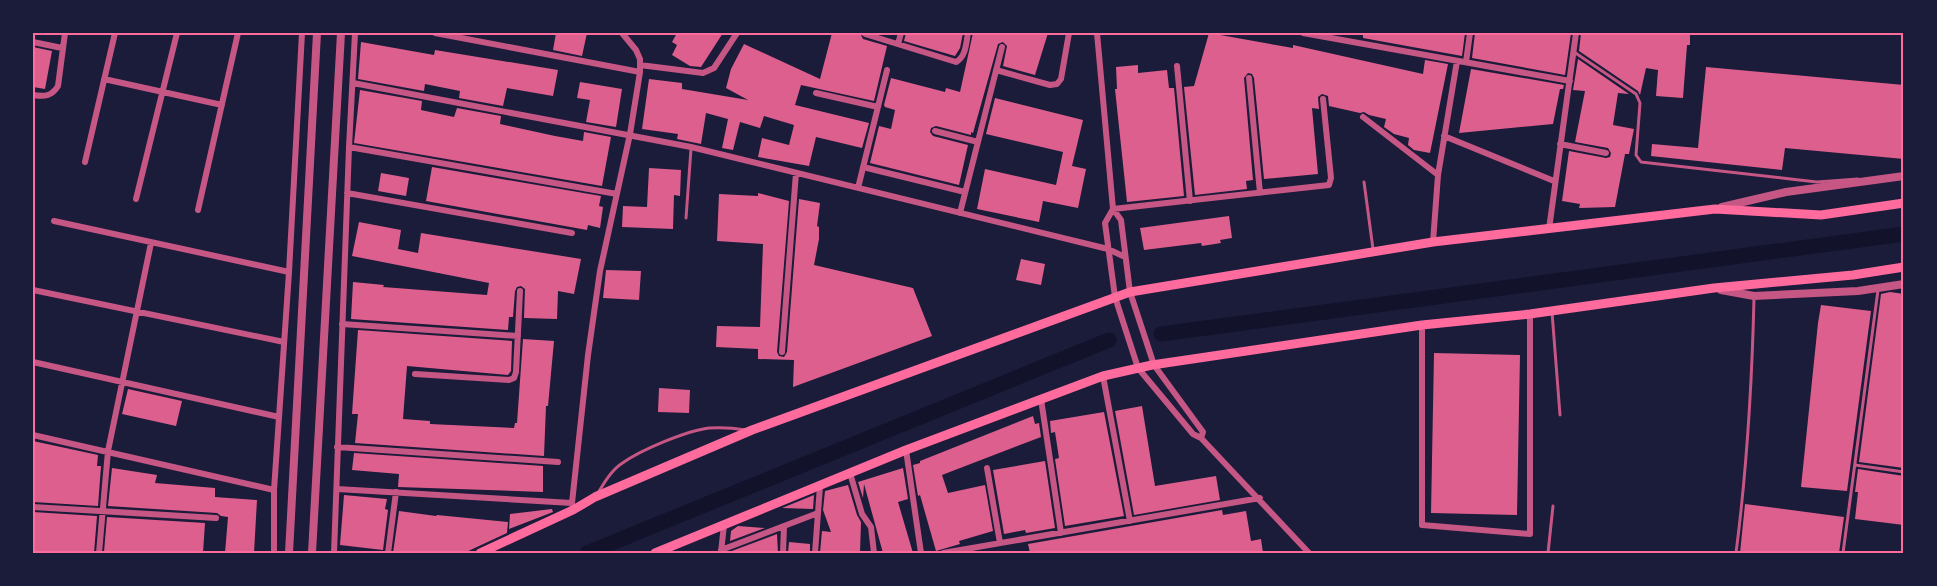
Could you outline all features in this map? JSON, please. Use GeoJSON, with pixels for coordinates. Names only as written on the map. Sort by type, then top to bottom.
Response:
{"type":"FeatureCollection","features":[{"type":"Feature","properties":{"kind":"main road"},"geometry":{"type":"LineString","coordinates":[[480,553],[595,497],[752,430],[1130,291],[1433,242],[1715,209],[1821,215],[1904,203]]}},
{"type":"Feature","properties":{"kind":"main road"},"geometry":{"type":"LineString","coordinates":[[655,553],[906,450],[1103,376],[1154,365],[1422,326],[1530,314],[1714,288],[1852,275],[1904,267]]}},
{"type":"Feature","properties":{"kind":"street"},"geometry":{"type":"LineString","coordinates":[[33,95],[47,96],[54,93],[58,86],[65,33]]}},
{"type":"Feature","properties":{"kind":"street"},"geometry":{"type":"LineString","coordinates":[[85,162],[115,33]]}},
{"type":"Feature","properties":{"kind":"street"},"geometry":{"type":"LineString","coordinates":[[136,199],[177,33]]}},
{"type":"Feature","properties":{"kind":"street"},"geometry":{"type":"LineString","coordinates":[[198,210],[238,33]]}},
{"type":"Feature","properties":{"kind":"street"},"geometry":{"type":"LineString","coordinates":[[274,553],[274,490],[302,33]]}},
{"type":"Feature","properties":{"kind":"street"},"geometry":{"type":"LineString","coordinates":[[289,553],[317,33]]}},
{"type":"Feature","properties":{"kind":"street"},"geometry":{"type":"LineString","coordinates":[[312,553],[341,33]]}},
{"type":"Feature","properties":{"kind":"street"},"geometry":{"type":"LineString","coordinates":[[334,553],[347,193],[356,33]]}},
{"type":"Feature","properties":{"kind":"street"},"geometry":{"type":"LineString","coordinates":[[435,33],[640,68],[703,73],[714,68],[737,33]]}},
{"type":"Feature","properties":{"kind":"street"},"geometry":{"type":"LineString","coordinates":[[337,489],[573,507],[588,356],[600,271],[630,134],[640,68],[640,59],[636,50],[622,33]]}},
{"type":"Feature","properties":{"kind":"street"},"geometry":{"type":"LineString","coordinates":[[898,44],[901,33]]}},
{"type":"Feature","properties":{"kind":"street"},"geometry":{"type":"LineString","coordinates":[[865,34],[956,62],[963,56],[968,33]]}},
{"type":"Feature","properties":{"kind":"street"},"geometry":{"type":"LineString","coordinates":[[996,70],[1050,85],[1057,84],[1061,79],[1069,33]]}},
{"type":"Feature","properties":{"kind":"street"},"geometry":{"type":"LineString","coordinates":[[1097,33],[1113,209],[1121,220],[1130,291],[1154,365],[1203,432],[1201,438]]}},
{"type":"Feature","properties":{"kind":"street"},"geometry":{"type":"LineString","coordinates":[[1303,33],[1570,81]]}},
{"type":"Feature","properties":{"kind":"street"},"geometry":{"type":"LineString","coordinates":[[1466,62],[1470,33]]}},
{"type":"Feature","properties":{"kind":"street"},"geometry":{"type":"LineString","coordinates":[[1549,229],[1576,33]]}},
{"type":"Feature","properties":{"kind":"street"},"geometry":{"type":"LineString","coordinates":[[33,42],[62,48]]}},
{"type":"Feature","properties":{"kind":"street"},"geometry":{"type":"LineString","coordinates":[[960,213],[1002,47]]}},
{"type":"Feature","properties":{"kind":"street"},"geometry":{"type":"LineString","coordinates":[[1433,242],[1438,175],[1457,61]]}},
{"type":"Feature","properties":{"kind":"street"},"geometry":{"type":"LineString","coordinates":[[1177,66],[1190,201]]}},
{"type":"Feature","properties":{"kind":"street"},"geometry":{"type":"LineString","coordinates":[[858,188],[887,70]]}},
{"type":"Feature","properties":{"kind":"street"},"geometry":{"type":"LineString","coordinates":[[1249,78],[1260,193]]}},
{"type":"Feature","properties":{"kind":"street"},"geometry":{"type":"LineString","coordinates":[[104,79],[222,105]]}},
{"type":"Feature","properties":{"kind":"street"},"geometry":{"type":"LineString","coordinates":[[353,83],[691,147],[1108,249],[1125,256]]}},
{"type":"Feature","properties":{"kind":"street"},"geometry":{"type":"LineString","coordinates":[[816,93],[878,107]]}},
{"type":"Feature","properties":{"kind":"street"},"geometry":{"type":"LineString","coordinates":[[1113,209],[1329,185],[1331,177],[1323,99]]}},
{"type":"Feature","properties":{"kind":"street"},"geometry":{"type":"LineString","coordinates":[[1363,117],[1438,175]]}},
{"type":"Feature","properties":{"kind":"street"},"geometry":{"type":"LineString","coordinates":[[935,131],[978,142]]}},
{"type":"Feature","properties":{"kind":"street"},"geometry":{"type":"LineString","coordinates":[[1444,136],[1554,182]]}},
{"type":"Feature","properties":{"kind":"street"},"geometry":{"type":"LineString","coordinates":[[1560,144],[1606,153]]}},
{"type":"Feature","properties":{"kind":"street"},"geometry":{"type":"LineString","coordinates":[[349,147],[617,194]]}},
{"type":"Feature","properties":{"kind":"street"},"geometry":{"type":"LineString","coordinates":[[863,167],[965,192]]}},
{"type":"Feature","properties":{"kind":"street"},"geometry":{"type":"LineString","coordinates":[[782,352],[796,173]]}},
{"type":"Feature","properties":{"kind":"street"},"geometry":{"type":"LineString","coordinates":[[1715,209],[1786,192],[1904,175]]}},
{"type":"Feature","properties":{"kind":"street"},"geometry":{"type":"LineString","coordinates":[[347,193],[572,233]]}},
{"type":"Feature","properties":{"kind":"street"},"geometry":{"type":"LineString","coordinates":[[1113,209],[1105,224],[1115,297],[1138,368],[1193,434],[1201,438],[1260,498],[1309,553]]}},
{"type":"Feature","properties":{"kind":"street"},"geometry":{"type":"LineString","coordinates":[[54,221],[289,272]]}},
{"type":"Feature","properties":{"kind":"street"},"geometry":{"type":"LineString","coordinates":[[99,553],[108,451],[151,243]]}},
{"type":"Feature","properties":{"kind":"street"},"geometry":{"type":"LineString","coordinates":[[1714,288],[1754,296],[1858,291],[1904,284]]}},
{"type":"Feature","properties":{"kind":"street"},"geometry":{"type":"LineString","coordinates":[[33,290],[284,342]]}},
{"type":"Feature","properties":{"kind":"street"},"geometry":{"type":"LineString","coordinates":[[415,374],[509,380],[514,378],[520,291]]}},
{"type":"Feature","properties":{"kind":"street"},"geometry":{"type":"LineString","coordinates":[[1422,326],[1422,525],[1530,534],[1530,314]]}},
{"type":"Feature","properties":{"kind":"street"},"geometry":{"type":"LineString","coordinates":[[342,324],[518,336]]}},
{"type":"Feature","properties":{"kind":"street"},"geometry":{"type":"LineString","coordinates":[[33,362],[279,417]]}},
{"type":"Feature","properties":{"kind":"street"},"geometry":{"type":"LineString","coordinates":[[1103,376],[1130,521]]}},
{"type":"Feature","properties":{"kind":"street"},"geometry":{"type":"LineString","coordinates":[[1041,399],[1061,533]]}},
{"type":"Feature","properties":{"kind":"street"},"geometry":{"type":"LineString","coordinates":[[33,435],[274,490]]}},
{"type":"Feature","properties":{"kind":"street"},"geometry":{"type":"LineString","coordinates":[[337,447],[558,462]]}},
{"type":"Feature","properties":{"kind":"street"},"geometry":{"type":"LineString","coordinates":[[906,450],[921,553]]}},
{"type":"Feature","properties":{"kind":"street"},"geometry":{"type":"LineString","coordinates":[[987,468],[1000,543]]}},
{"type":"Feature","properties":{"kind":"street"},"geometry":{"type":"LineString","coordinates":[[850,473],[862,514],[871,527],[874,553]]}},
{"type":"Feature","properties":{"kind":"street"},"geometry":{"type":"LineString","coordinates":[[815,553],[820,486]]}},
{"type":"Feature","properties":{"kind":"street"},"geometry":{"type":"LineString","coordinates":[[388,553],[396,492]]}},
{"type":"Feature","properties":{"kind":"street"},"geometry":{"type":"LineString","coordinates":[[943,553],[1260,498]]}},
{"type":"Feature","properties":{"kind":"street"},"geometry":{"type":"LineString","coordinates":[[33,507],[216,518]]}},
{"type":"Feature","properties":{"kind":"street"},"geometry":{"type":"LineString","coordinates":[[724,525],[721,552],[818,513]]}},
{"type":"Feature","properties":{"kind":"street"},"geometry":{"type":"LineString","coordinates":[[783,553],[784,526]]}},
{"type":"Feature","properties":{"kind":"lane"},"geometry":{"type":"LineString","coordinates":[[1574,52],[1639,97],[1636,155],[1641,162],[1817,182],[1904,175]]}},
{"type":"Feature","properties":{"kind":"lane"},"geometry":{"type":"LineString","coordinates":[[686,218],[691,147]]}},
{"type":"Feature","properties":{"kind":"lane"},"geometry":{"type":"LineString","coordinates":[[1364,182],[1373,251]]}},
{"type":"Feature","properties":{"kind":"lane"},"geometry":{"type":"LineString","coordinates":[[1843,553],[1878,288]]}},
{"type":"Feature","properties":{"kind":"lane"},"geometry":{"type":"LineString","coordinates":[[1736,553],[1746,466],[1752,381],[1754,296]]}},
{"type":"Feature","properties":{"kind":"lane"},"geometry":{"type":"LineString","coordinates":[[1552,310],[1560,415]]}},
{"type":"Feature","properties":{"kind":"lane"},"geometry":{"type":"LineString","coordinates":[[595,497],[621,464],[660,444],[706,429],[723,427],[752,430]]}},
{"type":"Feature","properties":{"kind":"lane"},"geometry":{"type":"LineString","coordinates":[[1855,465],[1904,472]]}},
{"type":"Feature","properties":{"kind":"lane"},"geometry":{"type":"LineString","coordinates":[[1548,553],[1553,506]]}},
{"type":"Feature","properties":{"kind":"building"},"geometry":{"type":"Polygon","coordinates":[[[556,33],[587,33],[582,56],[553,50],[556,33]]]}},
{"type":"Feature","properties":{"kind":"building"},"geometry":{"type":"Polygon","coordinates":[[[677,33],[723,33],[701,67],[690,66],[672,55],[677,45],[672,42],[677,33]]]}},
{"type":"Feature","properties":{"kind":"building"},"geometry":{"type":"Polygon","coordinates":[[[832,33],[860,33],[863,39],[887,46],[874,101],[801,85],[795,105],[869,123],[862,148],[816,137],[809,166],[758,157],[762,138],[789,145],[794,125],[764,116],[760,128],[740,122],[733,150],[722,148],[728,119],[706,113],[701,144],[677,139],[678,134],[642,129],[649,79],[682,83],[682,89],[748,100],[726,88],[731,69],[744,44],[820,79],[832,33]]]}},
{"type":"Feature","properties":{"kind":"building"},"geometry":{"type":"Polygon","coordinates":[[[906,33],[963,33],[960,48],[955,56],[904,41],[906,33]]]}},
{"type":"Feature","properties":{"kind":"building"},"geometry":{"type":"Polygon","coordinates":[[[973,33],[1048,33],[1035,75],[1003,66],[1007,46],[1003,42],[998,44],[971,135],[936,126],[931,128],[930,132],[933,136],[968,145],[959,185],[870,163],[879,126],[891,129],[895,110],[884,105],[891,78],[945,92],[946,88],[960,92],[973,33]]]}},
{"type":"Feature","properties":{"kind":"building"},"geometry":{"type":"Polygon","coordinates":[[[1209,33],[1293,48],[1293,45],[1423,74],[1425,60],[1448,64],[1430,153],[1414,150],[1408,145],[1409,138],[1394,134],[1384,127],[1386,119],[1364,112],[1329,106],[1328,96],[1322,94],[1318,97],[1319,109],[1312,108],[1318,174],[1264,179],[1254,78],[1248,73],[1244,78],[1253,180],[1246,181],[1247,189],[1195,195],[1184,87],[1194,86],[1209,33]]]}},
{"type":"Feature","properties":{"kind":"building"},"geometry":{"type":"Polygon","coordinates":[[[1363,33],[1465,33],[1462,56],[1363,38],[1363,33]]]}},
{"type":"Feature","properties":{"kind":"building"},"geometry":{"type":"Polygon","coordinates":[[[1475,33],[1571,33],[1565,75],[1472,58],[1475,33]]]}},
{"type":"Feature","properties":{"kind":"building"},"geometry":{"type":"Polygon","coordinates":[[[1581,33],[1690,33],[1683,98],[1656,96],[1658,70],[1646,68],[1640,95],[1638,91],[1579,51],[1581,33]]]}},
{"type":"Feature","properties":{"kind":"building"},"geometry":{"type":"Polygon","coordinates":[[[361,42],[434,55],[435,50],[558,70],[553,96],[507,88],[503,106],[459,98],[460,91],[425,84],[424,91],[358,79],[361,42]]]}},
{"type":"Feature","properties":{"kind":"building"},"geometry":{"type":"Polygon","coordinates":[[[33,47],[52,51],[45,89],[33,87],[33,47]]]}},
{"type":"Feature","properties":{"kind":"building"},"geometry":{"type":"Polygon","coordinates":[[[1578,59],[1629,94],[1618,93],[1613,125],[1634,129],[1629,154],[1625,154],[1615,207],[1579,208],[1580,204],[1562,201],[1569,151],[1606,158],[1610,157],[1611,153],[1608,148],[1575,142],[1585,91],[1573,90],[1578,59]]]}},
{"type":"Feature","properties":{"kind":"building"},"geometry":{"type":"Polygon","coordinates":[[[1138,65],[1138,73],[1167,70],[1169,88],[1174,88],[1184,196],[1127,202],[1115,89],[1117,89],[1116,67],[1138,65]]]}},
{"type":"Feature","properties":{"kind":"building"},"geometry":{"type":"Polygon","coordinates":[[[1706,67],[1904,85],[1904,159],[1785,148],[1782,170],[1651,156],[1652,144],[1698,148],[1706,67]]]}},
{"type":"Feature","properties":{"kind":"building"},"geometry":{"type":"Polygon","coordinates":[[[1471,69],[1564,85],[1563,89],[1560,89],[1553,124],[1459,133],[1471,69]]]}},
{"type":"Feature","properties":{"kind":"building"},"geometry":{"type":"Polygon","coordinates":[[[580,82],[622,89],[616,127],[586,122],[590,100],[577,98],[580,82]]]}},
{"type":"Feature","properties":{"kind":"building"},"geometry":{"type":"Polygon","coordinates":[[[360,90],[422,101],[421,110],[454,117],[457,108],[501,116],[500,124],[555,136],[583,141],[584,132],[611,137],[602,186],[354,143],[360,90]]]}},
{"type":"Feature","properties":{"kind":"building"},"geometry":{"type":"Polygon","coordinates":[[[995,98],[1083,120],[1072,166],[1086,169],[1078,208],[1043,201],[1039,222],[977,209],[985,169],[1056,185],[1063,152],[986,134],[995,98]]]}},
{"type":"Feature","properties":{"kind":"building"},"geometry":{"type":"Polygon","coordinates":[[[432,167],[601,196],[599,206],[603,207],[600,228],[588,225],[587,230],[426,201],[432,167]]]}},
{"type":"Feature","properties":{"kind":"building"},"geometry":{"type":"Polygon","coordinates":[[[649,168],[681,170],[680,196],[674,195],[673,229],[622,227],[623,206],[647,207],[649,168]]]}},
{"type":"Feature","properties":{"kind":"building"},"geometry":{"type":"Polygon","coordinates":[[[381,173],[409,178],[406,196],[378,191],[381,173]]]}},
{"type":"Feature","properties":{"kind":"building"},"geometry":{"type":"Polygon","coordinates":[[[758,193],[789,201],[777,352],[779,356],[784,357],[787,352],[799,199],[820,203],[817,226],[819,227],[819,239],[814,265],[913,288],[932,336],[793,387],[794,360],[758,359],[758,349],[716,347],[717,326],[760,327],[763,244],[717,241],[719,194],[758,196],[758,193]]]}},
{"type":"Feature","properties":{"kind":"building"},"geometry":{"type":"Polygon","coordinates":[[[1229,216],[1232,238],[1220,240],[1221,243],[1202,246],[1201,243],[1144,250],[1140,228],[1229,216]]]}},
{"type":"Feature","properties":{"kind":"building"},"geometry":{"type":"Polygon","coordinates":[[[359,222],[401,230],[398,249],[418,253],[421,233],[581,259],[574,294],[558,291],[557,319],[524,318],[525,289],[521,286],[517,287],[513,317],[509,317],[508,330],[351,319],[353,282],[384,285],[383,287],[487,295],[489,283],[352,256],[359,222]]]}},
{"type":"Feature","properties":{"kind":"building"},"geometry":{"type":"Polygon","coordinates":[[[1021,259],[1045,264],[1041,285],[1016,280],[1021,259]]]}},
{"type":"Feature","properties":{"kind":"building"},"geometry":{"type":"Polygon","coordinates":[[[606,270],[641,271],[639,300],[603,298],[606,270]]]}},
{"type":"Feature","properties":{"kind":"building"},"geometry":{"type":"Polygon","coordinates":[[[1890,292],[1904,294],[1904,468],[1859,462],[1881,294],[1890,292]]]}},
{"type":"Feature","properties":{"kind":"building"},"geometry":{"type":"Polygon","coordinates":[[[1821,305],[1871,311],[1847,491],[1801,487],[1821,305]]]}},
{"type":"Feature","properties":{"kind":"building"},"geometry":{"type":"Polygon","coordinates":[[[358,330],[512,341],[511,371],[508,375],[407,366],[403,419],[430,421],[430,424],[514,428],[517,423],[523,339],[554,341],[548,406],[546,406],[544,456],[355,443],[358,414],[352,414],[358,330]]]}},
{"type":"Feature","properties":{"kind":"building"},"geometry":{"type":"Polygon","coordinates":[[[1434,353],[1520,355],[1517,515],[1431,513],[1434,353]]]}},
{"type":"Feature","properties":{"kind":"building"},"geometry":{"type":"Polygon","coordinates":[[[659,388],[690,390],[689,413],[658,412],[659,388]]]}},
{"type":"Feature","properties":{"kind":"building"},"geometry":{"type":"Polygon","coordinates":[[[128,389],[182,401],[176,426],[122,414],[128,389]]]}},
{"type":"Feature","properties":{"kind":"building"},"geometry":{"type":"Polygon","coordinates":[[[1142,406],[1155,486],[1216,476],[1220,500],[1134,515],[1115,411],[1142,406]]]}},
{"type":"Feature","properties":{"kind":"building"},"geometry":{"type":"Polygon","coordinates":[[[1104,412],[1124,516],[1065,526],[1055,459],[1059,458],[1055,432],[1051,433],[1050,421],[1104,412]]]}},
{"type":"Feature","properties":{"kind":"building"},"geometry":{"type":"Polygon","coordinates":[[[1033,416],[1035,424],[1039,423],[1041,437],[942,475],[948,493],[985,485],[993,531],[959,541],[960,544],[936,551],[920,495],[918,496],[913,465],[1033,416]]]}},
{"type":"Feature","properties":{"kind":"building"},"geometry":{"type":"Polygon","coordinates":[[[33,441],[98,455],[97,466],[101,466],[98,506],[33,502],[33,441]]]}},
{"type":"Feature","properties":{"kind":"building"},"geometry":{"type":"Polygon","coordinates":[[[354,453],[543,466],[543,492],[398,487],[399,474],[352,470],[354,453]]]}},
{"type":"Feature","properties":{"kind":"building"},"geometry":{"type":"Polygon","coordinates":[[[1045,461],[1055,528],[1004,534],[993,470],[1045,461]]]}},
{"type":"Feature","properties":{"kind":"building"},"geometry":{"type":"Polygon","coordinates":[[[112,468],[157,475],[155,483],[215,488],[215,497],[257,500],[254,553],[225,553],[228,517],[217,513],[108,506],[112,468]]]}},
{"type":"Feature","properties":{"kind":"building"},"geometry":{"type":"Polygon","coordinates":[[[903,468],[908,499],[898,502],[913,553],[883,553],[864,484],[863,498],[858,482],[903,468]]]}},
{"type":"Feature","properties":{"kind":"building"},"geometry":{"type":"Polygon","coordinates":[[[1858,469],[1904,476],[1904,525],[1855,519],[1858,469]]]}},
{"type":"Feature","properties":{"kind":"building"},"geometry":{"type":"Polygon","coordinates":[[[848,485],[861,522],[860,553],[820,553],[822,531],[831,532],[823,510],[825,491],[848,485]]]}},
{"type":"Feature","properties":{"kind":"building"},"geometry":{"type":"Polygon","coordinates":[[[344,495],[387,499],[385,509],[388,510],[383,550],[340,545],[344,495]]]}},
{"type":"Feature","properties":{"kind":"building"},"geometry":{"type":"Polygon","coordinates":[[[814,495],[813,509],[782,508],[814,495]]]}},
{"type":"Feature","properties":{"kind":"building"},"geometry":{"type":"Polygon","coordinates":[[[1745,504],[1844,517],[1839,553],[1740,553],[1745,504]]]}},
{"type":"Feature","properties":{"kind":"building"},"geometry":{"type":"Polygon","coordinates":[[[552,509],[553,512],[509,529],[510,514],[552,509]]]}},
{"type":"Feature","properties":{"kind":"building"},"geometry":{"type":"Polygon","coordinates":[[[1222,510],[1223,515],[1246,511],[1251,541],[1261,539],[1263,553],[1030,553],[1028,544],[1222,510]]]}},
{"type":"Feature","properties":{"kind":"building"},"geometry":{"type":"Polygon","coordinates":[[[399,511],[508,522],[507,533],[464,553],[393,553],[399,511]]]}},
{"type":"Feature","properties":{"kind":"building"},"geometry":{"type":"Polygon","coordinates":[[[33,512],[97,516],[94,553],[33,553],[33,512]]]}},
{"type":"Feature","properties":{"kind":"building"},"geometry":{"type":"Polygon","coordinates":[[[107,517],[205,523],[203,553],[104,552],[107,517]]]}},
{"type":"Feature","properties":{"kind":"building"},"geometry":{"type":"Polygon","coordinates":[[[738,526],[765,528],[730,541],[731,531],[738,526]]]}},
{"type":"Feature","properties":{"kind":"building"},"geometry":{"type":"Polygon","coordinates":[[[777,534],[778,553],[729,553],[729,552],[777,534]]]}},
{"type":"Feature","properties":{"kind":"building"},"geometry":{"type":"Polygon","coordinates":[[[789,542],[810,544],[810,553],[788,553],[789,542]]]}},
{"type":"Feature","properties":{"kind":"waterway"},"geometry":{"type":"LineString","coordinates":[[1161,334],[1904,234]]}},
{"type":"Feature","properties":{"kind":"waterway"},"geometry":{"type":"LineString","coordinates":[[587,553],[1109,340]]}}]}
